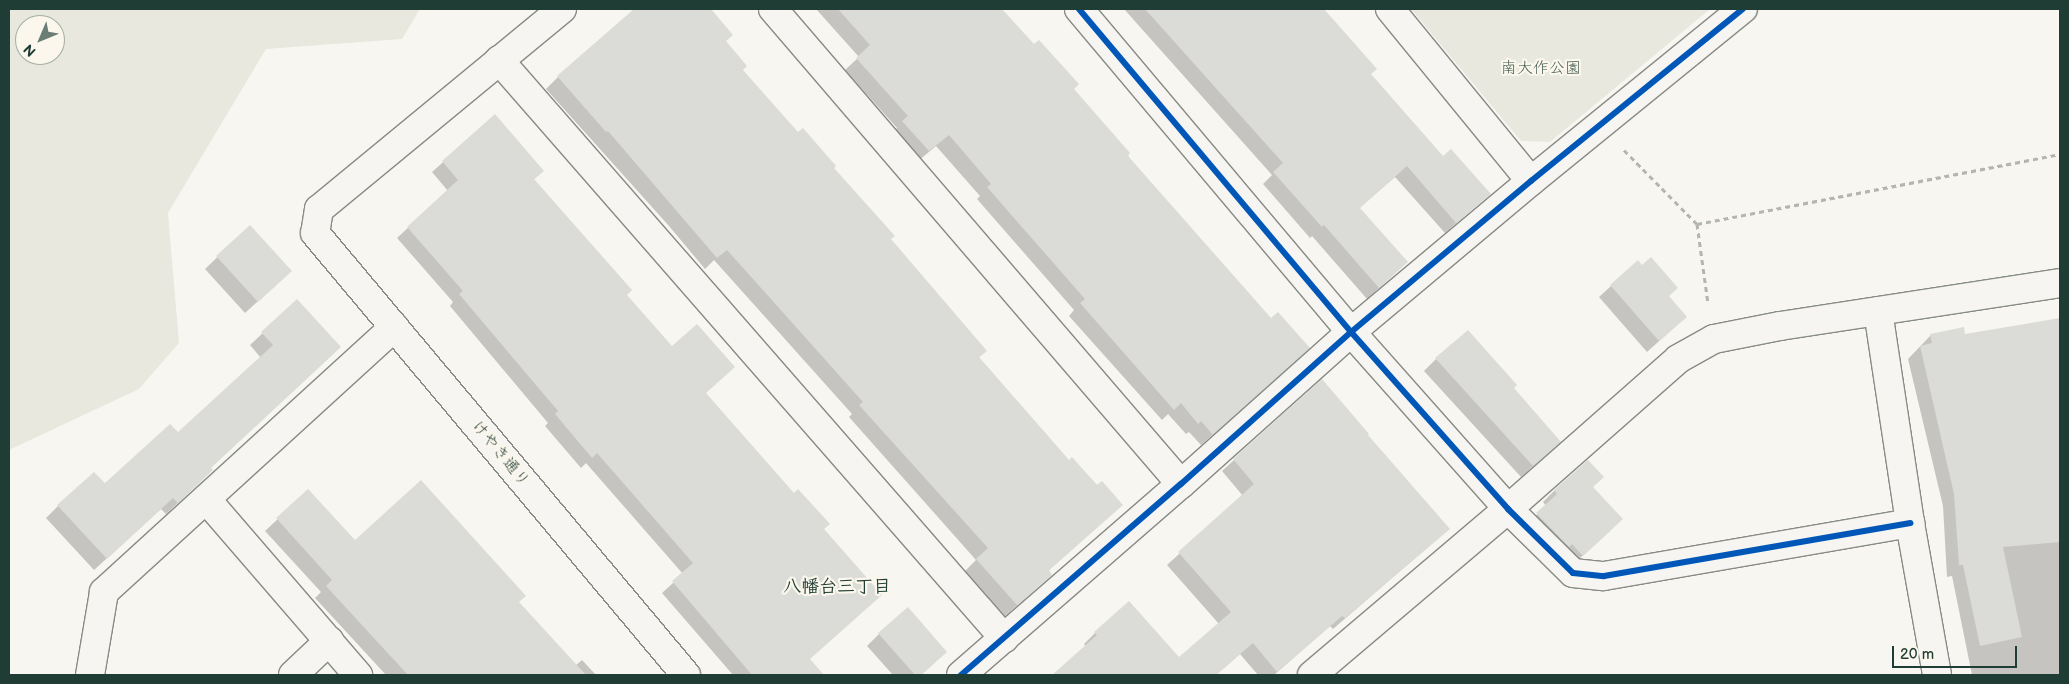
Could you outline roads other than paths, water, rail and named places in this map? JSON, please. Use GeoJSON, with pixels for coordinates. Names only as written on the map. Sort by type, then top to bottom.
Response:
{"type":"FeatureCollection","features":[{"type":"Feature","properties":{"kind":"street"},"geometry":{"type":"LineString","coordinates":[[562,9],[499,60],[1004,638]]}},
{"type":"Feature","properties":{"kind":"street"},"geometry":{"type":"LineString","coordinates":[[773,9],[1181,484]]}},
{"type":"Feature","properties":{"kind":"street"},"geometry":{"type":"LineString","coordinates":[[1079,9],[1351,332],[1508,509],[1574,573],[1604,576],[1910,523]]}},
{"type":"Feature","properties":{"kind":"street"},"geometry":{"type":"LineString","coordinates":[[1390,9],[1530,181]]}},
{"type":"Feature","properties":{"kind":"street"},"geometry":{"type":"LineString","coordinates":[[961,675],[1181,484],[1351,332],[1530,181],[1743,9]]}},
{"type":"Feature","properties":{"kind":"street","name":"けやき通り"},"geometry":{"type":"LineString","coordinates":[[499,60],[319,208],[315,233],[686,675]]}},
{"type":"Feature","properties":{"kind":"street"},"geometry":{"type":"LineString","coordinates":[[1319,673],[1678,359],[1714,337],[2060,283]]}},
{"type":"Feature","properties":{"kind":"street"},"geometry":{"type":"LineString","coordinates":[[1878,311],[1910,523],[1937,675]]}},
{"type":"Feature","properties":{"kind":"street"},"geometry":{"type":"LineString","coordinates":[[90,675],[104,592],[394,327]]}},
{"type":"Feature","properties":{"kind":"street"},"geometry":{"type":"LineString","coordinates":[[206,499],[358,675]]}},
{"type":"Feature","properties":{"kind":"street"},"geometry":{"type":"LineString","coordinates":[[293,675],[329,641]]}},
{"type":"Feature","properties":{"kind":"district","name":"八幡台三丁目"},"geometry":{"type":"Point","coordinates":[837,587]}},
{"type":"Feature","properties":{"kind":"park label","name":"南大作公園"},"geometry":{"type":"Point","coordinates":[1541,69]}}]}
